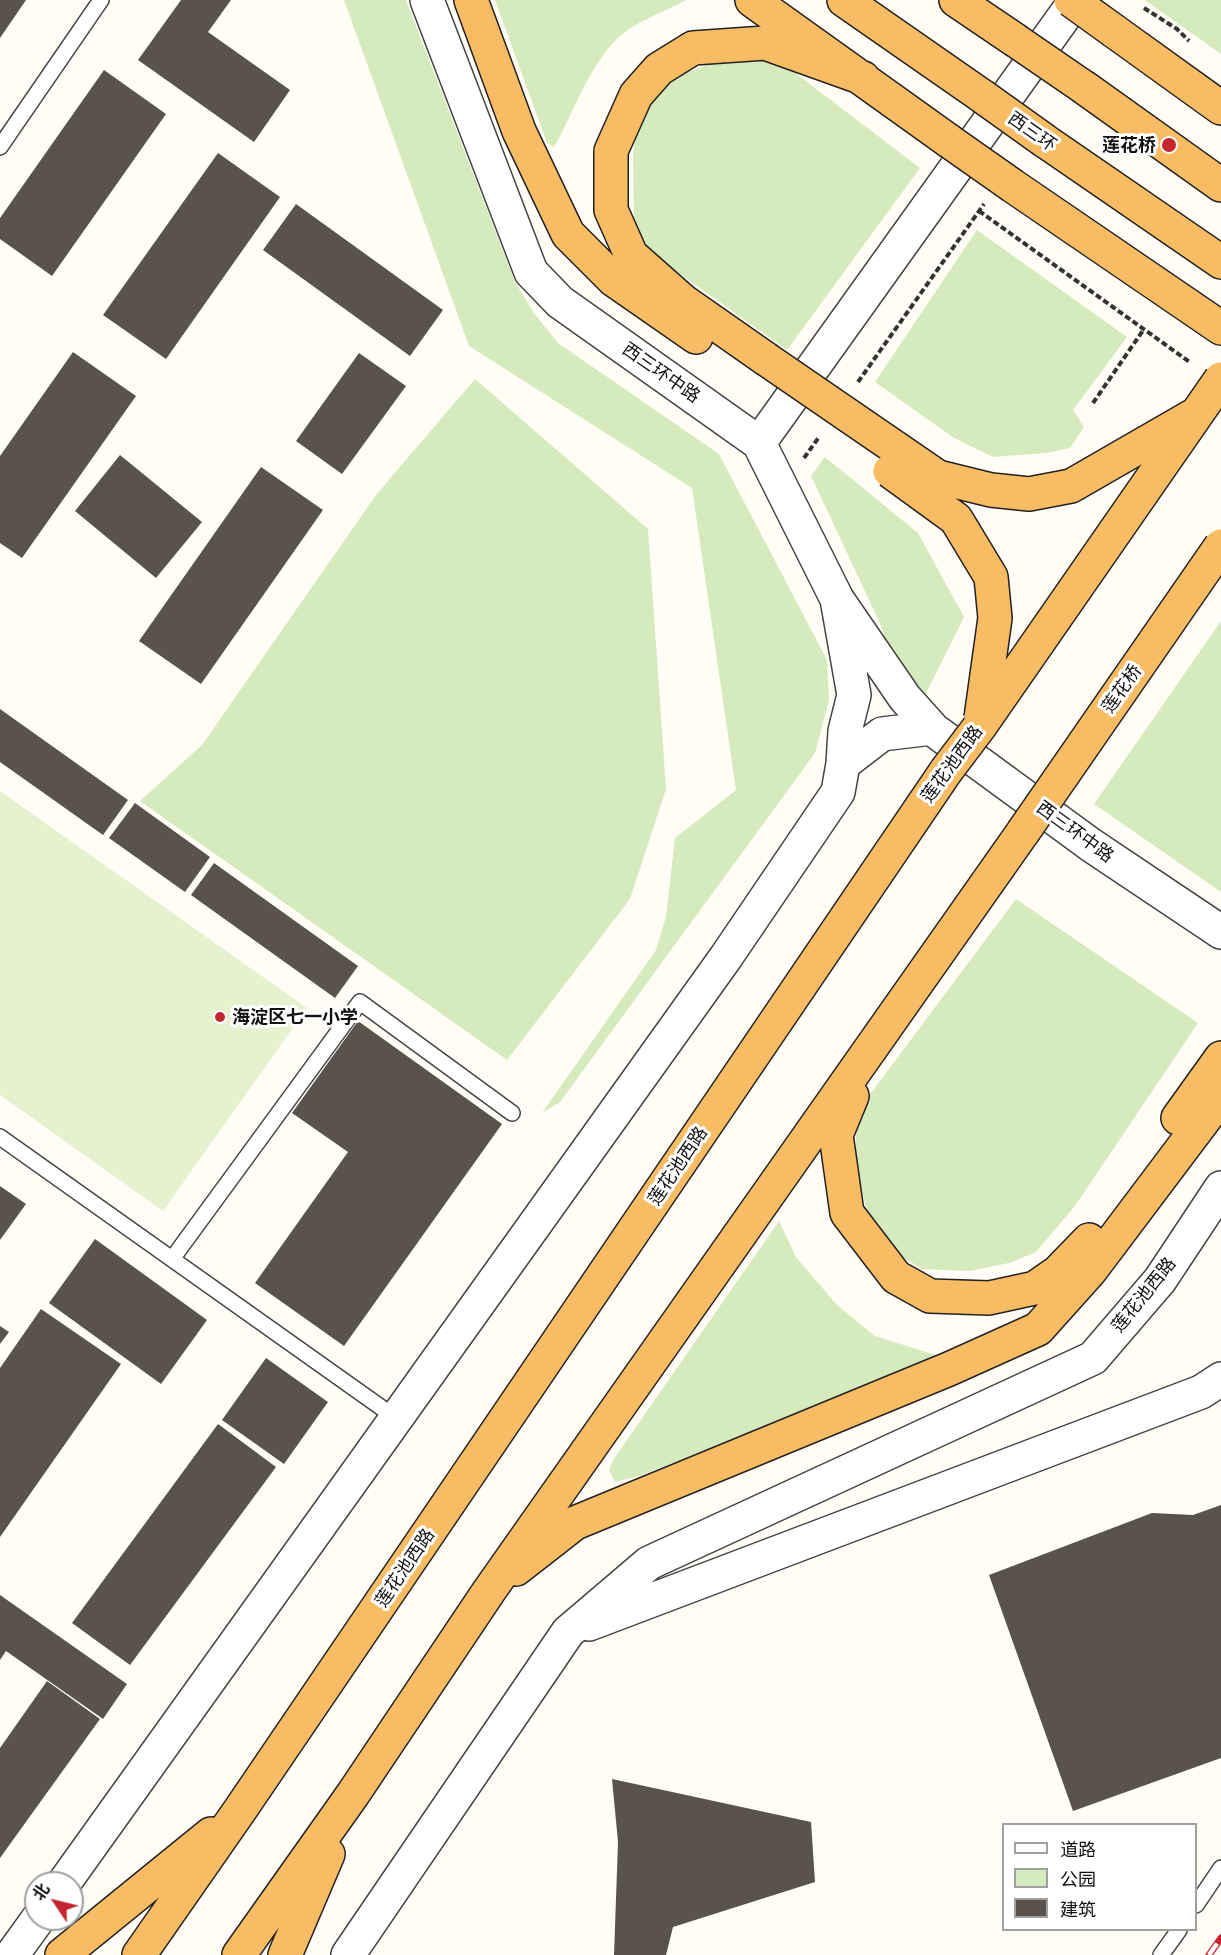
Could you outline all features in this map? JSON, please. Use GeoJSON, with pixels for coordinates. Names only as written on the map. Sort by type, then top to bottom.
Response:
{"type":"FeatureCollection","features":[{"type":"Feature","properties":{"kind":"highway"},"geometry":{"type":"LineString","coordinates":[[471,0],[519,131],[568,234],[614,280],[938,477],[991,490],[1029,494],[1071,486],[1196,414]]}},
{"type":"Feature","properties":{"kind":"highway"},"geometry":{"type":"LineString","coordinates":[[752,0],[1013,186],[1221,328]]}},
{"type":"Feature","properties":{"kind":"highway","name":"西三环"},"geometry":{"type":"LineString","coordinates":[[844,0],[1221,262]]}},
{"type":"Feature","properties":{"kind":"highway"},"geometry":{"type":"LineString","coordinates":[[957,0],[1221,185]]}},
{"type":"Feature","properties":{"kind":"highway"},"geometry":{"type":"LineString","coordinates":[[1073,0],[1221,108]]}},
{"type":"Feature","properties":{"kind":"highway"},"geometry":{"type":"LineString","coordinates":[[863,78],[765,43],[693,48],[659,69],[636,95],[611,151],[611,210],[631,255],[762,369],[956,519],[991,577],[995,618],[980,726]]}},
{"type":"Feature","properties":{"kind":"highway","name":"莲花池西路"},"geometry":{"type":"LineString","coordinates":[[139,1955],[946,771],[980,726],[1221,379]]}},
{"type":"Feature","properties":{"kind":"highway","name":"莲花桥"},"geometry":{"type":"LineString","coordinates":[[876,1039],[1221,546]]}},
{"type":"Feature","properties":{"kind":"highway"},"geometry":{"type":"LineString","coordinates":[[876,1039],[836,1135],[848,1213],[896,1277],[930,1296],[989,1298],[1035,1288],[1058,1272],[1093,1236],[1221,1058]]}},
{"type":"Feature","properties":{"kind":"highway"},"geometry":{"type":"LineString","coordinates":[[239,1955],[353,1794],[489,1591],[876,1039]]}},
{"type":"Feature","properties":{"kind":"highway"},"geometry":{"type":"LineString","coordinates":[[489,1591],[575,1522],[949,1369],[1038,1329],[1090,1271],[1221,1097]]}},
{"type":"Feature","properties":{"kind":"highway"},"geometry":{"type":"LineString","coordinates":[[285,1955],[353,1794]]}},
{"type":"Feature","properties":{"kind":"highway"},"geometry":{"type":"LineString","coordinates":[[62,1955],[240,1810]]}},
{"type":"Feature","properties":{"kind":"street","name":"西三环中路"},"geometry":{"type":"LineString","coordinates":[[427,0],[531,272],[560,302],[759,443],[837,599],[904,698],[932,728],[1091,845],[1221,932]]}},
{"type":"Feature","properties":{"kind":"street"},"geometry":{"type":"LineString","coordinates":[[759,443],[1073,0]]}},
{"type":"Feature","properties":{"kind":"street"},"geometry":{"type":"LineString","coordinates":[[73,1871],[726,957],[838,792],[845,731],[854,695],[837,599]]}},
{"type":"Feature","properties":{"kind":"street"},"geometry":{"type":"LineString","coordinates":[[843,764],[882,734],[932,728]]}},
{"type":"Feature","properties":{"kind":"street","name":"莲花池西路"},"geometry":{"type":"LineString","coordinates":[[348,1955],[568,1632],[649,1563],[1093,1358],[1160,1280],[1221,1188]]}},
{"type":"Feature","properties":{"kind":"street"},"geometry":{"type":"LineString","coordinates":[[568,1632],[1201,1392],[1221,1379]]}},
{"type":"Feature","properties":{"kind":"street"},"geometry":{"type":"LineString","coordinates":[[12,1955],[29,1931]]}},
{"type":"Feature","properties":{"kind":"lane"},"geometry":{"type":"LineString","coordinates":[[0,147],[101,0]]}},
{"type":"Feature","properties":{"kind":"lane"},"geometry":{"type":"LineString","coordinates":[[172,1259],[360,1002],[512,1113]]}},
{"type":"Feature","properties":{"kind":"lane"},"geometry":{"type":"LineString","coordinates":[[0,1137],[396,1418]]}},
{"type":"Feature","properties":{"kind":"lane"},"geometry":{"type":"LineString","coordinates":[[1197,1904],[1221,1868]]}},
{"type":"Feature","properties":{"kind":"lane"},"geometry":{"type":"LineString","coordinates":[[1161,1955],[1178,1931]]}},
{"type":"Feature","properties":{"kind":"path"},"geometry":{"type":"LineString","coordinates":[[1141,6],[1176,29]]}},
{"type":"Feature","properties":{"kind":"path"},"geometry":{"type":"LineString","coordinates":[[979,211],[1192,364]]}},
{"type":"Feature","properties":{"kind":"path"},"geometry":{"type":"LineString","coordinates":[[1093,403],[1144,329]]}},
{"type":"Feature","properties":{"kind":"green space"},"geometry":{"type":"Polygon","coordinates":[[[344,0],[406,0],[515,282],[534,313],[558,343],[719,454],[827,660],[829,700],[815,753],[560,1102],[542,1113],[656,950],[666,917],[675,838],[736,790],[692,488],[469,346],[344,0]]]}},
{"type":"Feature","properties":{"kind":"green space"},"geometry":{"type":"Polygon","coordinates":[[[495,0],[686,0],[641,22],[617,39],[598,63],[554,147],[547,143],[495,0]]]}},
{"type":"Feature","properties":{"kind":"green space"},"geometry":{"type":"Polygon","coordinates":[[[1146,0],[1221,0],[1221,54],[1146,1],[1146,0]]]}},
{"type":"Feature","properties":{"kind":"green space"},"geometry":{"type":"Polygon","coordinates":[[[723,59],[762,61],[794,72],[920,168],[787,350],[648,251],[634,227],[633,152],[638,124],[647,108],[678,76],[723,59]]]}},
{"type":"Feature","properties":{"kind":"green space"},"geometry":{"type":"Polygon","coordinates":[[[977,230],[1127,337],[1073,410],[1084,427],[1070,448],[1046,453],[993,457],[954,438],[875,382],[977,230]]]}},
{"type":"Feature","properties":{"kind":"green space"},"geometry":{"type":"Polygon","coordinates":[[[475,379],[648,529],[666,789],[630,899],[507,1060],[140,801],[202,745],[376,495],[475,379]]]}},
{"type":"Feature","properties":{"kind":"green space"},"geometry":{"type":"Polygon","coordinates":[[[825,457],[918,533],[964,617],[924,697],[892,657],[878,619],[811,476],[825,457]]]}},
{"type":"Feature","properties":{"kind":"green space"},"geometry":{"type":"Polygon","coordinates":[[[1221,621],[1221,892],[1094,804],[1221,621]]]}},
{"type":"Feature","properties":{"kind":"green space"},"geometry":{"type":"Polygon","coordinates":[[[0,791],[307,1008],[163,1211],[0,1095],[0,791]]]}},
{"type":"Feature","properties":{"kind":"green space"},"geometry":{"type":"Polygon","coordinates":[[[1016,899],[1198,1023],[1075,1206],[1036,1252],[1009,1263],[970,1271],[922,1269],[888,1248],[866,1209],[856,1160],[856,1135],[862,1105],[1016,899]]]}},
{"type":"Feature","properties":{"kind":"green space"},"geometry":{"type":"Polygon","coordinates":[[[779,1221],[796,1257],[837,1305],[875,1336],[942,1357],[639,1476],[615,1482],[609,1470],[613,1460],[779,1221]]]}},
{"type":"Feature","properties":{"kind":"building"},"geometry":{"type":"Polygon","coordinates":[[[0,0],[26,0],[0,38],[0,0]]]}},
{"type":"Feature","properties":{"kind":"building"},"geometry":{"type":"Polygon","coordinates":[[[181,0],[231,0],[208,32],[290,90],[254,142],[138,60],[181,0]]]}},
{"type":"Feature","properties":{"kind":"building"},"geometry":{"type":"Polygon","coordinates":[[[104,70],[166,114],[52,276],[0,239],[0,218],[104,70]]]}},
{"type":"Feature","properties":{"kind":"building"},"geometry":{"type":"Polygon","coordinates":[[[218,153],[280,197],[166,359],[103,315],[218,153]]]}},
{"type":"Feature","properties":{"kind":"building"},"geometry":{"type":"Polygon","coordinates":[[[296,204],[443,310],[410,356],[263,250],[296,204]]]}},
{"type":"Feature","properties":{"kind":"building"},"geometry":{"type":"Polygon","coordinates":[[[73,352],[136,396],[22,558],[0,543],[0,456],[73,352]]]}},
{"type":"Feature","properties":{"kind":"building"},"geometry":{"type":"Polygon","coordinates":[[[359,353],[406,386],[342,474],[296,441],[359,353]]]}},
{"type":"Feature","properties":{"kind":"building"},"geometry":{"type":"Polygon","coordinates":[[[120,455],[202,522],[156,578],[75,511],[120,455]]]}},
{"type":"Feature","properties":{"kind":"building"},"geometry":{"type":"Polygon","coordinates":[[[261,467],[323,510],[201,684],[139,641],[261,467]]]}},
{"type":"Feature","properties":{"kind":"building"},"geometry":{"type":"Polygon","coordinates":[[[0,709],[128,800],[103,835],[0,762],[0,709]]]}},
{"type":"Feature","properties":{"kind":"building"},"geometry":{"type":"Polygon","coordinates":[[[135,803],[210,857],[185,892],[109,838],[135,803]]]}},
{"type":"Feature","properties":{"kind":"building"},"geometry":{"type":"Polygon","coordinates":[[[214,863],[358,966],[335,998],[191,895],[214,863]]]}},
{"type":"Feature","properties":{"kind":"building"},"geometry":{"type":"Polygon","coordinates":[[[358,1021],[502,1124],[344,1346],[255,1283],[348,1152],[292,1113],[358,1021]]]}},
{"type":"Feature","properties":{"kind":"building"},"geometry":{"type":"Polygon","coordinates":[[[0,1186],[26,1204],[0,1240],[0,1186]]]}},
{"type":"Feature","properties":{"kind":"building"},"geometry":{"type":"Polygon","coordinates":[[[95,1239],[207,1320],[161,1384],[49,1303],[95,1239]]]}},
{"type":"Feature","properties":{"kind":"building"},"geometry":{"type":"Polygon","coordinates":[[[41,1309],[121,1364],[0,1537],[0,1368],[41,1309]]]}},
{"type":"Feature","properties":{"kind":"building"},"geometry":{"type":"Polygon","coordinates":[[[0,1326],[9,1332],[0,1344],[0,1326]]]}},
{"type":"Feature","properties":{"kind":"building"},"geometry":{"type":"Polygon","coordinates":[[[266,1358],[328,1402],[284,1464],[222,1420],[266,1358]]]}},
{"type":"Feature","properties":{"kind":"building"},"geometry":{"type":"Polygon","coordinates":[[[218,1424],[276,1467],[130,1665],[72,1623],[218,1424]]]}},
{"type":"Feature","properties":{"kind":"building"},"geometry":{"type":"Polygon","coordinates":[[[1221,1505],[1221,1758],[1073,1811],[989,1575],[1152,1513],[1193,1515],[1221,1505]]]}},
{"type":"Feature","properties":{"kind":"building"},"geometry":{"type":"Polygon","coordinates":[[[0,1595],[127,1684],[103,1719],[6,1651],[0,1660],[0,1595]]]}},
{"type":"Feature","properties":{"kind":"building"},"geometry":{"type":"Polygon","coordinates":[[[47,1681],[100,1719],[0,1858],[0,1748],[47,1681]]]}},
{"type":"Feature","properties":{"kind":"building"},"geometry":{"type":"Polygon","coordinates":[[[612,1779],[811,1822],[815,1882],[673,1927],[666,1955],[614,1955],[618,1842],[612,1779]]]}},
{"type":"Feature","properties":{"kind":"railway"},"geometry":{"type":"LineString","coordinates":[[1209,1955],[1221,1938]]}},
{"type":"Feature","properties":{"kind":"place","name":"莲花桥"},"geometry":{"type":"Point","coordinates":[1169,145]}},
{"type":"Feature","properties":{"kind":"place","name":"海淀区七一小学"},"geometry":{"type":"Point","coordinates":[220,1017]}}]}
